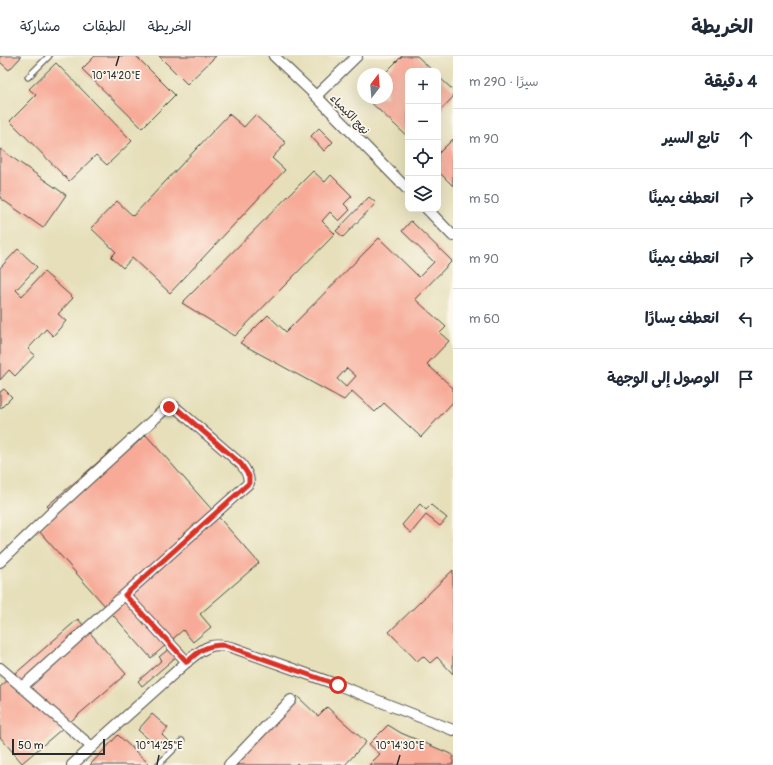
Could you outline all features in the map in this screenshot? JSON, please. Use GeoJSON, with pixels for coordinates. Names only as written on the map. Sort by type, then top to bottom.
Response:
{"type":"FeatureCollection","features":[{"type":"Feature","properties":{"kind":"street","name":"نهج الكيمياء"},"geometry":{"type":"LineString","coordinates":[[274,56],[316,96],[405,187]]}},
{"type":"Feature","properties":{"kind":"street"},"geometry":{"type":"LineString","coordinates":[[316,96],[357,56]]}},
{"type":"Feature","properties":{"kind":"street"},"geometry":{"type":"LineString","coordinates":[[430,212],[453,236]]}},
{"type":"Feature","properties":{"kind":"street"},"geometry":{"type":"LineString","coordinates":[[0,562],[54,510],[169,407],[175,407],[241,464],[249,476],[249,483],[22,687]]}},
{"type":"Feature","properties":{"kind":"street"},"geometry":{"type":"LineString","coordinates":[[125,595],[187,662]]}},
{"type":"Feature","properties":{"kind":"street"},"geometry":{"type":"LineString","coordinates":[[72,765],[187,662],[206,647],[214,645],[224,645],[338,685],[453,730]]}},
{"type":"Feature","properties":{"kind":"street"},"geometry":{"type":"LineString","coordinates":[[0,668],[92,747]]}},
{"type":"Feature","properties":{"kind":"street"},"geometry":{"type":"LineString","coordinates":[[229,765],[291,700]]}},
{"type":"Feature","properties":{"kind":"lane"},"geometry":{"type":"LineString","coordinates":[[28,77],[49,56]]}},
{"type":"Feature","properties":{"kind":"lane"},"geometry":{"type":"LineString","coordinates":[[158,765],[182,741]]}},
{"type":"Feature","properties":{"kind":"building"},"geometry":{"type":"Polygon","coordinates":[[[0,56],[21,57],[9,70],[0,62],[0,56]]]}},
{"type":"Feature","properties":{"kind":"building"},"geometry":{"type":"Polygon","coordinates":[[[95,56],[136,56],[175,95],[142,128],[82,69],[95,56]]]}},
{"type":"Feature","properties":{"kind":"building"},"geometry":{"type":"Polygon","coordinates":[[[159,56],[216,56],[187,84],[159,56]]]}},
{"type":"Feature","properties":{"kind":"building"},"geometry":{"type":"Polygon","coordinates":[[[402,56],[417,56],[430,68],[405,68],[405,134],[372,104],[393,104],[393,68],[390,68],[402,56]]]}},
{"type":"Feature","properties":{"kind":"building"},"geometry":{"type":"Polygon","coordinates":[[[56,63],[132,141],[107,165],[96,155],[69,181],[10,121],[36,95],[29,89],[56,63]]]}},
{"type":"Feature","properties":{"kind":"building"},"geometry":{"type":"Polygon","coordinates":[[[441,79],[453,90],[453,97],[441,110],[441,79]]]}},
{"type":"Feature","properties":{"kind":"building"},"geometry":{"type":"Polygon","coordinates":[[[229,114],[244,127],[255,115],[286,143],[272,158],[285,170],[170,293],[132,258],[123,268],[111,257],[116,252],[91,228],[117,201],[133,216],[229,114]]]}},
{"type":"Feature","properties":{"kind":"building"},"geometry":{"type":"Polygon","coordinates":[[[319,128],[333,142],[324,151],[311,136],[319,128]]]}},
{"type":"Feature","properties":{"kind":"building"},"geometry":{"type":"Polygon","coordinates":[[[453,139],[453,186],[441,174],[441,151],[453,139]]]}},
{"type":"Feature","properties":{"kind":"building"},"geometry":{"type":"Polygon","coordinates":[[[0,149],[66,195],[43,228],[0,198],[0,149]]]}},
{"type":"Feature","properties":{"kind":"building"},"geometry":{"type":"Polygon","coordinates":[[[313,171],[325,182],[331,175],[352,196],[344,204],[350,210],[339,221],[330,212],[322,221],[335,234],[235,336],[182,303],[313,171]]]}},
{"type":"Feature","properties":{"kind":"building"},"geometry":{"type":"Polygon","coordinates":[[[369,197],[376,203],[343,237],[336,231],[369,197]]]}},
{"type":"Feature","properties":{"kind":"building"},"geometry":{"type":"Polygon","coordinates":[[[411,221],[452,261],[415,299],[446,327],[440,333],[449,341],[427,364],[453,388],[453,402],[421,437],[384,403],[375,412],[352,391],[344,400],[240,343],[268,315],[286,332],[379,238],[419,277],[434,262],[402,231],[411,221]],[[347,368],[337,379],[346,387],[356,376],[347,368]]]}},
{"type":"Feature","properties":{"kind":"building"},"geometry":{"type":"Polygon","coordinates":[[[18,249],[37,267],[16,290],[22,296],[44,272],[73,298],[58,314],[66,321],[53,336],[46,329],[28,349],[35,355],[15,376],[9,370],[0,380],[0,268],[18,249]]]}},
{"type":"Feature","properties":{"kind":"building"},"geometry":{"type":"Polygon","coordinates":[[[4,389],[12,397],[0,409],[0,392],[4,389]]]}},
{"type":"Feature","properties":{"kind":"building"},"geometry":{"type":"Polygon","coordinates":[[[146,435],[259,563],[200,614],[211,627],[193,642],[183,630],[151,658],[38,530],[55,515],[47,506],[125,439],[132,447],[146,435]]]}},
{"type":"Feature","properties":{"kind":"building"},"geometry":{"type":"Polygon","coordinates":[[[420,504],[426,510],[431,505],[447,518],[440,526],[426,515],[411,533],[402,525],[420,504]]]}},
{"type":"Feature","properties":{"kind":"building"},"geometry":{"type":"Polygon","coordinates":[[[453,570],[453,674],[437,657],[430,663],[423,656],[417,661],[389,632],[453,570]]]}},
{"type":"Feature","properties":{"kind":"building"},"geometry":{"type":"Polygon","coordinates":[[[78,619],[126,674],[22,763],[0,737],[0,687],[78,619]]]}},
{"type":"Feature","properties":{"kind":"building"},"geometry":{"type":"Polygon","coordinates":[[[176,643],[183,651],[142,686],[138,681],[162,660],[159,657],[176,643]]]}},
{"type":"Feature","properties":{"kind":"building"},"geometry":{"type":"Polygon","coordinates":[[[297,696],[318,716],[327,707],[366,742],[345,765],[299,765],[297,763],[296,765],[233,765],[297,696]]]}},
{"type":"Feature","properties":{"kind":"building"},"geometry":{"type":"Polygon","coordinates":[[[152,714],[168,728],[162,735],[168,741],[160,749],[138,730],[152,714]]]}},
{"type":"Feature","properties":{"kind":"building"},"geometry":{"type":"Polygon","coordinates":[[[388,725],[401,733],[453,755],[453,765],[369,765],[380,754],[369,744],[388,725]]]}},
{"type":"Feature","properties":{"kind":"building"},"geometry":{"type":"Polygon","coordinates":[[[118,735],[148,763],[146,765],[90,765],[118,735]]]}},
{"type":"Feature","properties":{"kind":"route"},"geometry":{"type":"LineString","coordinates":[[169,407],[175,407],[241,464],[249,476],[249,483],[125,595],[187,662],[206,647],[224,645],[338,685]]}}]}
